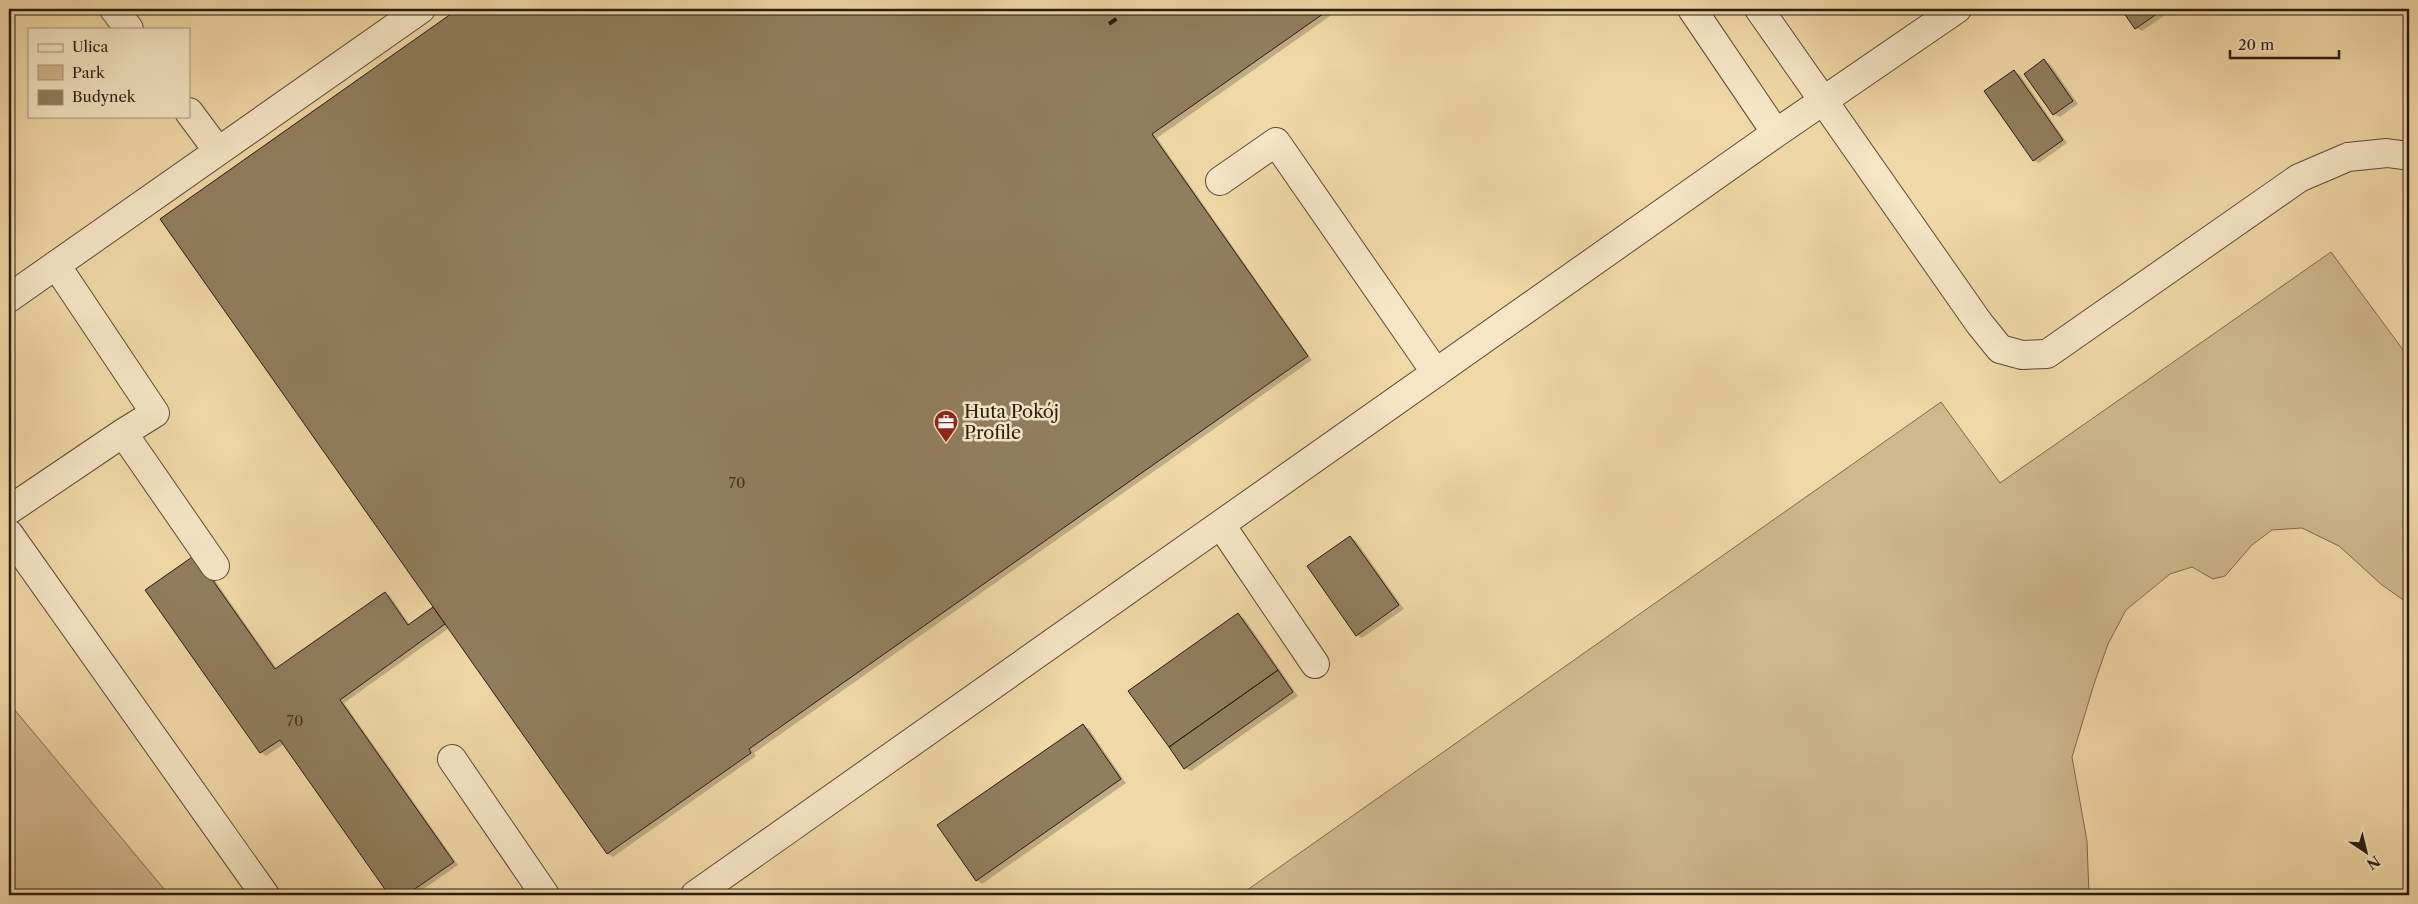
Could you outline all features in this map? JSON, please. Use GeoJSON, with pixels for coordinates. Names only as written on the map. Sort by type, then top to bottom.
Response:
{"type":"FeatureCollection","features":[{"type":"Feature","properties":{"kind":"lane"},"geometry":{"type":"LineString","coordinates":[[114,9],[128,28]]}},
{"type":"Feature","properties":{"kind":"lane"},"geometry":{"type":"LineString","coordinates":[[9,298],[421,9]]}},
{"type":"Feature","properties":{"kind":"lane"},"geometry":{"type":"LineString","coordinates":[[1692,9],[1776,133]]}},
{"type":"Feature","properties":{"kind":"lane"},"geometry":{"type":"LineString","coordinates":[[1759,9],[1979,323],[2000,349],[2022,355],[2047,354],[2299,178],[2348,157],[2387,153],[2409,156]]}},
{"type":"Feature","properties":{"kind":"lane"},"geometry":{"type":"LineString","coordinates":[[695,895],[1776,133],[1957,9]]}},
{"type":"Feature","properties":{"kind":"lane"},"geometry":{"type":"LineString","coordinates":[[190,113],[218,152]]}},
{"type":"Feature","properties":{"kind":"lane"},"geometry":{"type":"LineString","coordinates":[[1220,181],[1276,142],[1436,373]]}},
{"type":"Feature","properties":{"kind":"lane"},"geometry":{"type":"LineString","coordinates":[[9,510],[155,413],[56,265]]}},
{"type":"Feature","properties":{"kind":"lane"},"geometry":{"type":"LineString","coordinates":[[123,434],[215,566]]}},
{"type":"Feature","properties":{"kind":"lane"},"geometry":{"type":"LineString","coordinates":[[1221,525],[1315,664]]}},
{"type":"Feature","properties":{"kind":"lane"},"geometry":{"type":"LineString","coordinates":[[9,534],[265,895]]}},
{"type":"Feature","properties":{"kind":"lane"},"geometry":{"type":"LineString","coordinates":[[452,759],[546,895]]}},
{"type":"Feature","properties":{"kind":"green space"},"geometry":{"type":"Polygon","coordinates":[[[2331,252],[2409,358],[2409,604],[2382,585],[2339,546],[2302,528],[2272,530],[2252,545],[2225,576],[2213,579],[2192,567],[2170,574],[2126,610],[2108,644],[2072,757],[2087,841],[2089,895],[1240,895],[1941,402],[2000,483],[2331,252]]]}},
{"type":"Feature","properties":{"kind":"green space"},"geometry":{"type":"Polygon","coordinates":[[[9,703],[169,895],[9,895],[9,703]]]}},
{"type":"Feature","properties":{"kind":"building"},"geometry":{"type":"Polygon","coordinates":[[[458,9],[1330,9],[1152,134],[1308,356],[749,749],[751,753],[607,854],[160,219],[458,9]]]}},
{"type":"Feature","properties":{"kind":"building"},"geometry":{"type":"Polygon","coordinates":[[[2121,9],[2164,9],[2135,29],[2121,9]]]}},
{"type":"Feature","properties":{"kind":"building"},"geometry":{"type":"Polygon","coordinates":[[[2044,59],[2073,101],[2053,115],[2024,74],[2044,59]]]}},
{"type":"Feature","properties":{"kind":"building"},"geometry":{"type":"Polygon","coordinates":[[[2014,70],[2063,140],[2033,161],[1984,91],[2014,70]]]}},
{"type":"Feature","properties":{"kind":"building"},"geometry":{"type":"Polygon","coordinates":[[[1350,536],[1399,605],[1356,636],[1307,566],[1350,536]]]}},
{"type":"Feature","properties":{"kind":"building"},"geometry":{"type":"Polygon","coordinates":[[[195,555],[275,669],[385,592],[408,625],[433,607],[445,624],[340,700],[454,862],[406,895],[389,895],[280,740],[260,753],[145,590],[195,555]]]}},
{"type":"Feature","properties":{"kind":"building"},"geometry":{"type":"Polygon","coordinates":[[[1238,613],[1278,670],[1169,747],[1128,691],[1238,613]]]}},
{"type":"Feature","properties":{"kind":"building"},"geometry":{"type":"Polygon","coordinates":[[[1278,670],[1293,692],[1184,769],[1169,747],[1278,670]]]}},
{"type":"Feature","properties":{"kind":"building"},"geometry":{"type":"Polygon","coordinates":[[[1083,724],[1121,779],[976,881],[937,825],[1083,724]]]}},
{"type":"Feature","properties":{"kind":"railway"},"geometry":{"type":"LineString","coordinates":[[1109,24],[1131,9]]}},
{"type":"Feature","properties":{"kind":"place","name":"Huta Pokój Profile"},"geometry":{"type":"Point","coordinates":[946,443]}}]}
